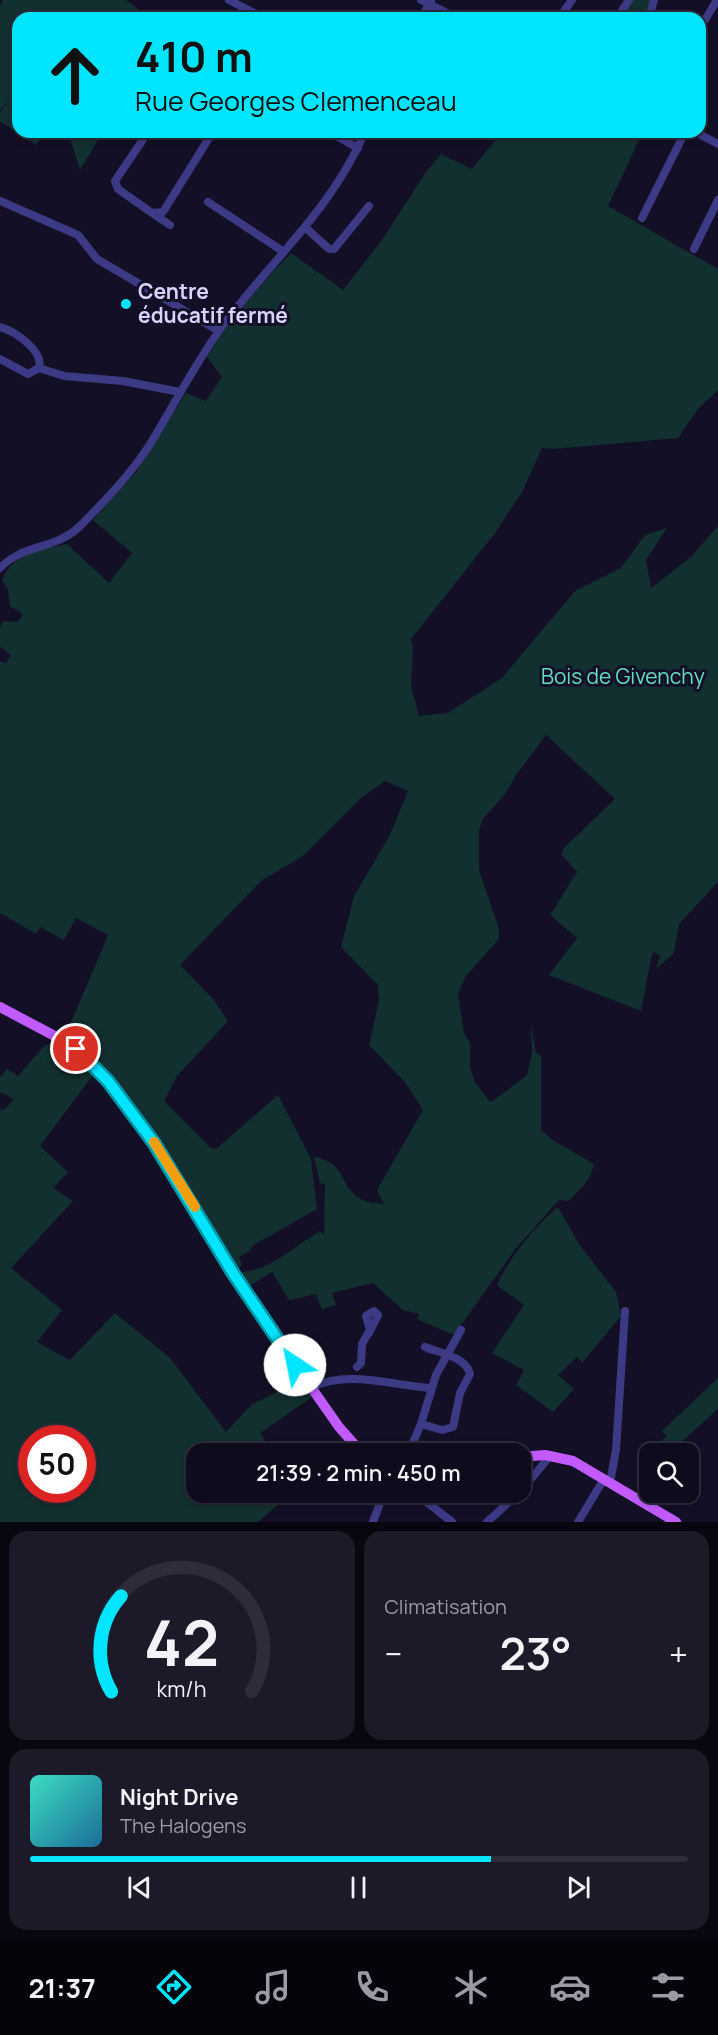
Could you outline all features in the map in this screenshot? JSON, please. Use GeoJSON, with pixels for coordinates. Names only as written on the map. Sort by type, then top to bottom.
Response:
{"type":"FeatureCollection","features":[{"type":"Feature","properties":{"kind":"main road"},"geometry":{"type":"LineString","coordinates":[[0,1007],[66,1042],[98,1070],[163,1156],[233,1273],[311,1388],[353,1443]]}},
{"type":"Feature","properties":{"kind":"main road"},"geometry":{"type":"LineString","coordinates":[[531,1456],[551,1455],[573,1461],[676,1522]]}},
{"type":"Feature","properties":{"kind":"street"},"geometry":{"type":"LineString","coordinates":[[229,0],[252,12]]}},
{"type":"Feature","properties":{"kind":"street"},"geometry":{"type":"LineString","coordinates":[[706,18],[717,0]]}},
{"type":"Feature","properties":{"kind":"street"},"geometry":{"type":"LineString","coordinates":[[427,1],[446,12]]}},
{"type":"Feature","properties":{"kind":"street"},"geometry":{"type":"LineString","coordinates":[[144,138],[115,181],[118,189],[170,225]]}},
{"type":"Feature","properties":{"kind":"street"},"geometry":{"type":"LineString","coordinates":[[152,213],[163,212],[209,138]]}},
{"type":"Feature","properties":{"kind":"street"},"geometry":{"type":"LineString","coordinates":[[340,138],[358,148]]}},
{"type":"Feature","properties":{"kind":"street"},"geometry":{"type":"LineString","coordinates":[[1,569],[18,553],[60,540],[76,530],[99,507],[151,443],[219,331],[248,292],[332,196],[362,138]]}},
{"type":"Feature","properties":{"kind":"street"},"geometry":{"type":"LineString","coordinates":[[642,218],[682,138]]}},
{"type":"Feature","properties":{"kind":"street"},"geometry":{"type":"LineString","coordinates":[[694,249],[718,200]]}},
{"type":"Feature","properties":{"kind":"street"},"geometry":{"type":"LineString","coordinates":[[0,201],[78,235],[97,259],[219,331]]}},
{"type":"Feature","properties":{"kind":"street"},"geometry":{"type":"LineString","coordinates":[[208,202],[284,252]]}},
{"type":"Feature","properties":{"kind":"street"},"geometry":{"type":"LineString","coordinates":[[306,228],[329,249],[334,249],[369,206]]}},
{"type":"Feature","properties":{"kind":"street"},"geometry":{"type":"LineString","coordinates":[[0,327],[37,353],[40,358],[39,368]]}},
{"type":"Feature","properties":{"kind":"street"},"geometry":{"type":"LineString","coordinates":[[1,363],[22,373],[31,373],[39,368],[64,376],[123,381],[180,392]]}},
{"type":"Feature","properties":{"kind":"street"},"geometry":{"type":"LineString","coordinates":[[578,1522],[607,1481],[616,1450],[625,1311]]}},
{"type":"Feature","properties":{"kind":"street"},"geometry":{"type":"LineString","coordinates":[[413,1443],[421,1424],[431,1388],[461,1330]]}},
{"type":"Feature","properties":{"kind":"street"},"geometry":{"type":"LineString","coordinates":[[357,1367],[361,1363],[362,1344],[369,1333]]}},
{"type":"Feature","properties":{"kind":"street"},"geometry":{"type":"LineString","coordinates":[[421,1424],[447,1430],[455,1424],[459,1398],[470,1374],[464,1364],[425,1347]]}},
{"type":"Feature","properties":{"kind":"street"},"geometry":{"type":"LineString","coordinates":[[311,1388],[318,1384],[366,1379],[431,1388]]}},
{"type":"Feature","properties":{"kind":"street"},"geometry":{"type":"LineString","coordinates":[[531,1479],[551,1455]]}},
{"type":"Feature","properties":{"kind":"street"},"geometry":{"type":"LineString","coordinates":[[373,1522],[380,1503]]}},
{"type":"Feature","properties":{"kind":"street"},"geometry":{"type":"LineString","coordinates":[[428,1503],[452,1522]]}},
{"type":"Feature","properties":{"kind":"street"},"geometry":{"type":"LineString","coordinates":[[487,1522],[508,1503]]}},
{"type":"Feature","properties":{"kind":"green space"},"geometry":{"type":"Polygon","coordinates":[[[3,0],[126,0],[142,12],[12,12],[12,96],[0,110],[0,6],[3,0]]]}},
{"type":"Feature","properties":{"kind":"green space"},"geometry":{"type":"Polygon","coordinates":[[[631,0],[651,0],[648,12],[624,12],[631,0]]]}},
{"type":"Feature","properties":{"kind":"green space"},"geometry":{"type":"Polygon","coordinates":[[[12,96],[12,129],[0,121],[0,112],[12,96]]]}},
{"type":"Feature","properties":{"kind":"green space"},"geometry":{"type":"Polygon","coordinates":[[[26,138],[41,138],[36,145],[26,138]]]}},
{"type":"Feature","properties":{"kind":"green space"},"geometry":{"type":"Polygon","coordinates":[[[70,138],[99,138],[80,170],[70,138]]]}},
{"type":"Feature","properties":{"kind":"green space","name":"Bois de Givenchy"},"geometry":{"type":"Polygon","coordinates":[[[497,138],[640,138],[608,206],[718,269],[718,390],[698,409],[678,438],[553,449],[542,448],[522,492],[495,533],[411,639],[413,648],[411,685],[419,716],[448,713],[502,678],[575,591],[621,568],[645,535],[667,528],[646,560],[651,588],[691,557],[718,526],[718,882],[679,924],[674,953],[656,969],[660,956],[654,952],[652,954],[641,1011],[549,975],[577,938],[550,915],[577,872],[562,855],[563,849],[615,799],[546,735],[505,794],[483,819],[479,830],[479,870],[499,929],[499,939],[465,977],[458,995],[464,1033],[470,1043],[470,1067],[475,1082],[490,1102],[493,1101],[527,1075],[532,1054],[531,1025],[536,1053],[541,1056],[541,1130],[554,1141],[594,1164],[588,1180],[581,1189],[568,1201],[559,1200],[516,1248],[454,1335],[417,1319],[419,1314],[403,1310],[373,1283],[332,1293],[336,1305],[322,1309],[316,1294],[289,1300],[272,1272],[246,1288],[238,1275],[261,1268],[284,1256],[320,1231],[324,1235],[325,1185],[320,1183],[314,1157],[332,1164],[348,1187],[361,1199],[384,1204],[377,1190],[423,1110],[405,1082],[369,1045],[379,1001],[378,985],[341,947],[354,896],[390,835],[408,791],[385,781],[362,797],[303,856],[262,880],[180,965],[213,999],[228,1021],[177,1076],[164,1101],[211,1148],[216,1149],[278,1095],[311,1159],[317,1209],[252,1246],[250,1251],[239,1257],[242,1265],[235,1271],[169,1158],[95,1059],[75,1043],[71,1035],[65,1037],[108,935],[76,918],[64,940],[40,927],[36,934],[0,913],[0,661],[6,663],[11,655],[0,647],[0,627],[3,621],[18,622],[23,614],[10,606],[8,590],[2,580],[13,564],[28,554],[67,544],[109,583],[132,553],[93,520],[137,471],[186,393],[206,401],[222,377],[207,357],[225,329],[246,303],[291,253],[343,290],[382,240],[426,172],[441,154],[472,169],[497,138]]]}},
{"type":"Feature","properties":{"kind":"green space"},"geometry":{"type":"Polygon","coordinates":[[[55,1042],[76,1054],[93,1075],[40,1146],[68,1172],[53,1188],[73,1201],[11,1268],[62,1310],[37,1342],[70,1360],[115,1313],[170,1358],[226,1432],[251,1405],[299,1381],[312,1397],[260,1433],[266,1443],[186,1443],[186,1503],[280,1503],[258,1522],[0,1522],[0,1110],[5,1109],[14,1099],[0,1092],[0,1077],[7,1069],[18,1076],[44,1046],[55,1042]]]}},
{"type":"Feature","properties":{"kind":"green space"},"geometry":{"type":"Polygon","coordinates":[[[558,1207],[579,1244],[616,1292],[621,1316],[582,1363],[577,1357],[558,1375],[574,1389],[553,1412],[516,1385],[524,1370],[492,1353],[524,1305],[497,1285],[523,1243],[558,1207]]]}},
{"type":"Feature","properties":{"kind":"green space"},"geometry":{"type":"Polygon","coordinates":[[[718,1378],[718,1409],[680,1443],[659,1443],[667,1436],[662,1431],[718,1378]]]}},
{"type":"Feature","properties":{"kind":"slow traffic"},"geometry":{"type":"LineString","coordinates":[[154,1142],[195,1207]]}},
{"type":"Feature","properties":{"kind":"place","name":"Centre éducatif fermé"},"geometry":{"type":"Point","coordinates":[126,304]}},
{"type":"Feature","properties":{"kind":"route"},"geometry":{"type":"LineString","coordinates":[[76,1049],[108,1081],[154,1143],[233,1273],[295,1365]]}}]}
